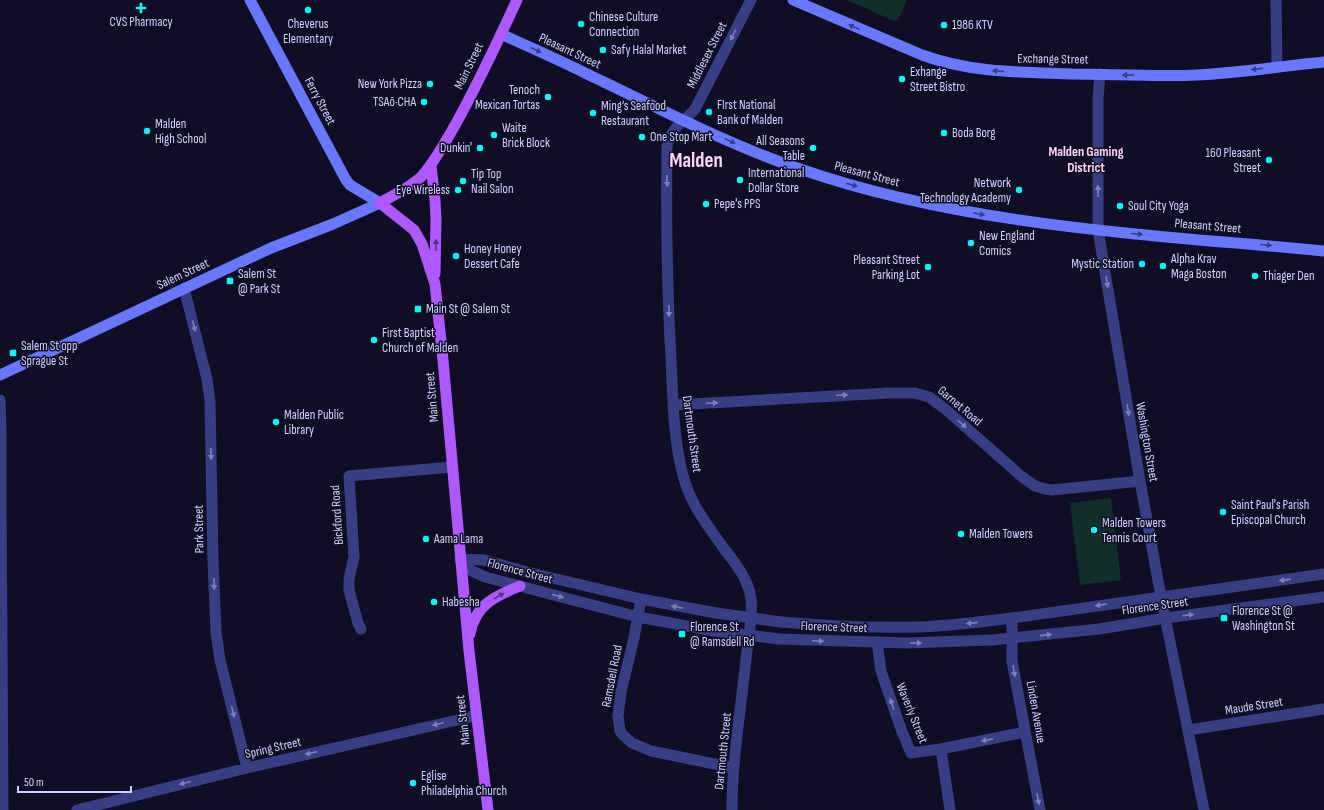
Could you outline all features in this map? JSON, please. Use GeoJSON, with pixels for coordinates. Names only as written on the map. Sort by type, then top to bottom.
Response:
{"type":"FeatureCollection","features":[{"type":"Feature","properties":{"kind":"main road","name":"Ferry Street"},"geometry":{"type":"LineString","coordinates":[[250,0],[346,180],[350,185],[380,203]]}},
{"type":"Feature","properties":{"kind":"main road","name":"Main Street"},"geometry":{"type":"LineString","coordinates":[[488,810],[469,651],[435,284],[422,244],[414,230],[380,203],[408,187],[421,177],[431,166],[458,121],[517,0]]}},
{"type":"Feature","properties":{"kind":"main road","name":"Exchange Street"},"geometry":{"type":"LineString","coordinates":[[793,0],[937,61],[980,70],[1011,72],[1196,75],[1324,62]]}},
{"type":"Feature","properties":{"kind":"main road","name":"Pleasant Street"},"geometry":{"type":"LineString","coordinates":[[501,34],[735,144],[798,169],[878,192],[933,205],[992,216],[1098,230],[1324,251]]}},
{"type":"Feature","properties":{"kind":"main road"},"geometry":{"type":"LineString","coordinates":[[431,166],[436,220],[435,284]]}},
{"type":"Feature","properties":{"kind":"main road","name":"Salem Street"},"geometry":{"type":"LineString","coordinates":[[0,375],[271,248],[333,224],[380,203]]}},
{"type":"Feature","properties":{"kind":"main road"},"geometry":{"type":"LineString","coordinates":[[469,651],[471,628],[477,614],[489,601],[520,586]]}},
{"type":"Feature","properties":{"kind":"street","name":"Middlesex Street"},"geometry":{"type":"LineString","coordinates":[[684,121],[695,109],[751,0]]}},
{"type":"Feature","properties":{"kind":"street"},"geometry":{"type":"LineString","coordinates":[[1276,0],[1277,67]]}},
{"type":"Feature","properties":{"kind":"street","name":"Washington Street"},"geometry":{"type":"LineString","coordinates":[[1100,74],[1098,99],[1098,230],[1161,597],[1204,810]]}},
{"type":"Feature","properties":{"kind":"street","name":"Dartmouth Street"},"geometry":{"type":"LineString","coordinates":[[684,121],[672,132],[668,138],[667,146],[668,278],[673,405],[680,460],[683,477],[689,494],[698,512],[738,567],[750,590],[751,602],[750,626],[734,768],[732,810]]}},
{"type":"Feature","properties":{"kind":"street","name":"Park Street"},"geometry":{"type":"LineString","coordinates":[[184,288],[207,379],[210,401],[213,562],[218,646],[220,660],[247,768]]}},
{"type":"Feature","properties":{"kind":"street","name":"Garnet Road"},"geometry":{"type":"LineString","coordinates":[[673,405],[889,393],[915,393],[926,396],[944,408],[1024,479],[1035,486],[1045,489],[1140,481]]}},
{"type":"Feature","properties":{"kind":"street"},"geometry":{"type":"LineString","coordinates":[[0,400],[1,730],[3,810]]}},
{"type":"Feature","properties":{"kind":"street","name":"Bickford Road"},"geometry":{"type":"LineString","coordinates":[[361,629],[349,590],[349,579],[354,557],[349,476],[452,467]]}},
{"type":"Feature","properties":{"kind":"street","name":"Florence Street"},"geometry":{"type":"LineString","coordinates":[[460,559],[470,570],[485,577],[638,617],[714,631],[779,639],[877,642],[944,642],[1011,638],[1099,629],[1166,618],[1324,597]]}},
{"type":"Feature","properties":{"kind":"street","name":"Florence Street"},"geometry":{"type":"LineString","coordinates":[[460,559],[484,560],[526,572],[641,600],[716,613],[781,622],[825,626],[917,627],[960,624],[1324,574]]}},
{"type":"Feature","properties":{"kind":"street","name":"Ramsdell Road"},"geometry":{"type":"LineString","coordinates":[[641,600],[621,692],[619,726],[623,735],[632,743],[651,751],[734,768]]}},
{"type":"Feature","properties":{"kind":"street","name":"Linden Avenue"},"geometry":{"type":"LineString","coordinates":[[1012,618],[1012,661],[1040,810]]}},
{"type":"Feature","properties":{"kind":"street","name":"Waverly Street"},"geometry":{"type":"LineString","coordinates":[[877,642],[881,671],[909,752],[913,754],[1025,732]]}},
{"type":"Feature","properties":{"kind":"street","name":"Maude Street"},"geometry":{"type":"LineString","coordinates":[[1188,730],[1323,712]]}},
{"type":"Feature","properties":{"kind":"street","name":"Spring Street"},"geometry":{"type":"LineString","coordinates":[[77,810],[247,768],[476,715]]}},
{"type":"Feature","properties":{"kind":"street"},"geometry":{"type":"LineString","coordinates":[[940,749],[950,810]]}},
{"type":"Feature","properties":{"kind":"green space"},"geometry":{"type":"Polygon","coordinates":[[[847,0],[907,0],[899,18],[894,21],[847,0]]]}},
{"type":"Feature","properties":{"kind":"green space","name":"Malden Towers Tennis Court"},"geometry":{"type":"Polygon","coordinates":[[[1111,498],[1121,580],[1080,585],[1070,503],[1111,498]]]}},
{"type":"Feature","properties":{"kind":"place","name":"CVS Pharmacy"},"geometry":{"type":"Point","coordinates":[141,8]}},
{"type":"Feature","properties":{"kind":"place","name":"Cheverus Elementary"},"geometry":{"type":"Point","coordinates":[308,10]}},
{"type":"Feature","properties":{"kind":"place","name":"Chinese Culture Connection"},"geometry":{"type":"Point","coordinates":[581,24]}},
{"type":"Feature","properties":{"kind":"place","name":"1986 KTV"},"geometry":{"type":"Point","coordinates":[944,25]}},
{"type":"Feature","properties":{"kind":"place","name":"Safy Halal Market"},"geometry":{"type":"Point","coordinates":[603,50]}},
{"type":"Feature","properties":{"kind":"place","name":"Exhange Street Bistro"},"geometry":{"type":"Point","coordinates":[902,79]}},
{"type":"Feature","properties":{"kind":"place","name":"New York Pizza"},"geometry":{"type":"Point","coordinates":[430,84]}},
{"type":"Feature","properties":{"kind":"place","name":"Tenoch Mexican Tortas"},"geometry":{"type":"Point","coordinates":[548,97]}},
{"type":"Feature","properties":{"kind":"place","name":"TSAō·CHA"},"geometry":{"type":"Point","coordinates":[424,102]}},
{"type":"Feature","properties":{"kind":"place","name":"FIrst National Bank of Malden"},"geometry":{"type":"Point","coordinates":[709,112]}},
{"type":"Feature","properties":{"kind":"place","name":"Ming’s Seafood Restaurant"},"geometry":{"type":"Point","coordinates":[593,113]}},
{"type":"Feature","properties":{"kind":"place","name":"Malden High School"},"geometry":{"type":"Point","coordinates":[147,131]}},
{"type":"Feature","properties":{"kind":"place","name":"Boda Borg"},"geometry":{"type":"Point","coordinates":[944,133]}},
{"type":"Feature","properties":{"kind":"place","name":"Waite Brick Block"},"geometry":{"type":"Point","coordinates":[494,135]}},
{"type":"Feature","properties":{"kind":"place","name":"One Stop Mart"},"geometry":{"type":"Point","coordinates":[642,137]}},
{"type":"Feature","properties":{"kind":"place","name":"Dunkin'"},"geometry":{"type":"Point","coordinates":[480,148]}},
{"type":"Feature","properties":{"kind":"place","name":"All Seasons Table"},"geometry":{"type":"Point","coordinates":[813,148]}},
{"type":"Feature","properties":{"kind":"place","name":"160 Pleasant Street"},"geometry":{"type":"Point","coordinates":[1269,160]}},
{"type":"Feature","properties":{"kind":"place","name":"International Dollar Store"},"geometry":{"type":"Point","coordinates":[740,180]}},
{"type":"Feature","properties":{"kind":"place","name":"Tip Top Nail Salon"},"geometry":{"type":"Point","coordinates":[463,181]}},
{"type":"Feature","properties":{"kind":"place","name":"Eye Wireless"},"geometry":{"type":"Point","coordinates":[458,190]}},
{"type":"Feature","properties":{"kind":"place","name":"Network Technology Academy"},"geometry":{"type":"Point","coordinates":[1019,190]}},
{"type":"Feature","properties":{"kind":"place","name":"Pepe's PPS"},"geometry":{"type":"Point","coordinates":[706,204]}},
{"type":"Feature","properties":{"kind":"place","name":"Soul City Yoga"},"geometry":{"type":"Point","coordinates":[1120,206]}},
{"type":"Feature","properties":{"kind":"place","name":"New England Comics"},"geometry":{"type":"Point","coordinates":[971,243]}},
{"type":"Feature","properties":{"kind":"place","name":"Honey Honey Dessert Cafe"},"geometry":{"type":"Point","coordinates":[456,256]}},
{"type":"Feature","properties":{"kind":"place","name":"Mystic Station"},"geometry":{"type":"Point","coordinates":[1142,264]}},
{"type":"Feature","properties":{"kind":"place","name":"Alpha Krav Maga Boston"},"geometry":{"type":"Point","coordinates":[1163,266]}},
{"type":"Feature","properties":{"kind":"place","name":"Pleasant Street Parking Lot"},"geometry":{"type":"Point","coordinates":[928,267]}},
{"type":"Feature","properties":{"kind":"place","name":"Thiager Den"},"geometry":{"type":"Point","coordinates":[1255,276]}},
{"type":"Feature","properties":{"kind":"place","name":"Salem St @ Park St"},"geometry":{"type":"Point","coordinates":[230,281]}},
{"type":"Feature","properties":{"kind":"place","name":"Main St @ Salem St"},"geometry":{"type":"Point","coordinates":[418,309]}},
{"type":"Feature","properties":{"kind":"place","name":"First Baptist Church of Malden"},"geometry":{"type":"Point","coordinates":[374,340]}},
{"type":"Feature","properties":{"kind":"place","name":"Salem St opp Sprague St"},"geometry":{"type":"Point","coordinates":[13,353]}},
{"type":"Feature","properties":{"kind":"place","name":"Malden Public Library"},"geometry":{"type":"Point","coordinates":[276,422]}},
{"type":"Feature","properties":{"kind":"place","name":"Saint Paul's Parish Episcopal Church"},"geometry":{"type":"Point","coordinates":[1223,512]}},
{"type":"Feature","properties":{"kind":"place","name":"Malden Towers Tennis Court"},"geometry":{"type":"Point","coordinates":[1094,530]}},
{"type":"Feature","properties":{"kind":"place","name":"Malden Towers"},"geometry":{"type":"Point","coordinates":[961,534]}},
{"type":"Feature","properties":{"kind":"place","name":"Aama Lama"},"geometry":{"type":"Point","coordinates":[426,539]}},
{"type":"Feature","properties":{"kind":"place","name":"Habesha"},"geometry":{"type":"Point","coordinates":[434,602]}},
{"type":"Feature","properties":{"kind":"place","name":"Florence St @ Washington St"},"geometry":{"type":"Point","coordinates":[1224,618]}},
{"type":"Feature","properties":{"kind":"place","name":"Florence St @ Ramsdell Rd"},"geometry":{"type":"Point","coordinates":[682,634]}},
{"type":"Feature","properties":{"kind":"place","name":"Eglise Philadelphia Church"},"geometry":{"type":"Point","coordinates":[413,783]}},
{"type":"Feature","properties":{"kind":"district","name":"Malden"},"geometry":{"type":"Point","coordinates":[696,160]}},
{"type":"Feature","properties":{"kind":"district","name":"Malden Gaming District"},"geometry":{"type":"Point","coordinates":[1086,160]}}]}
